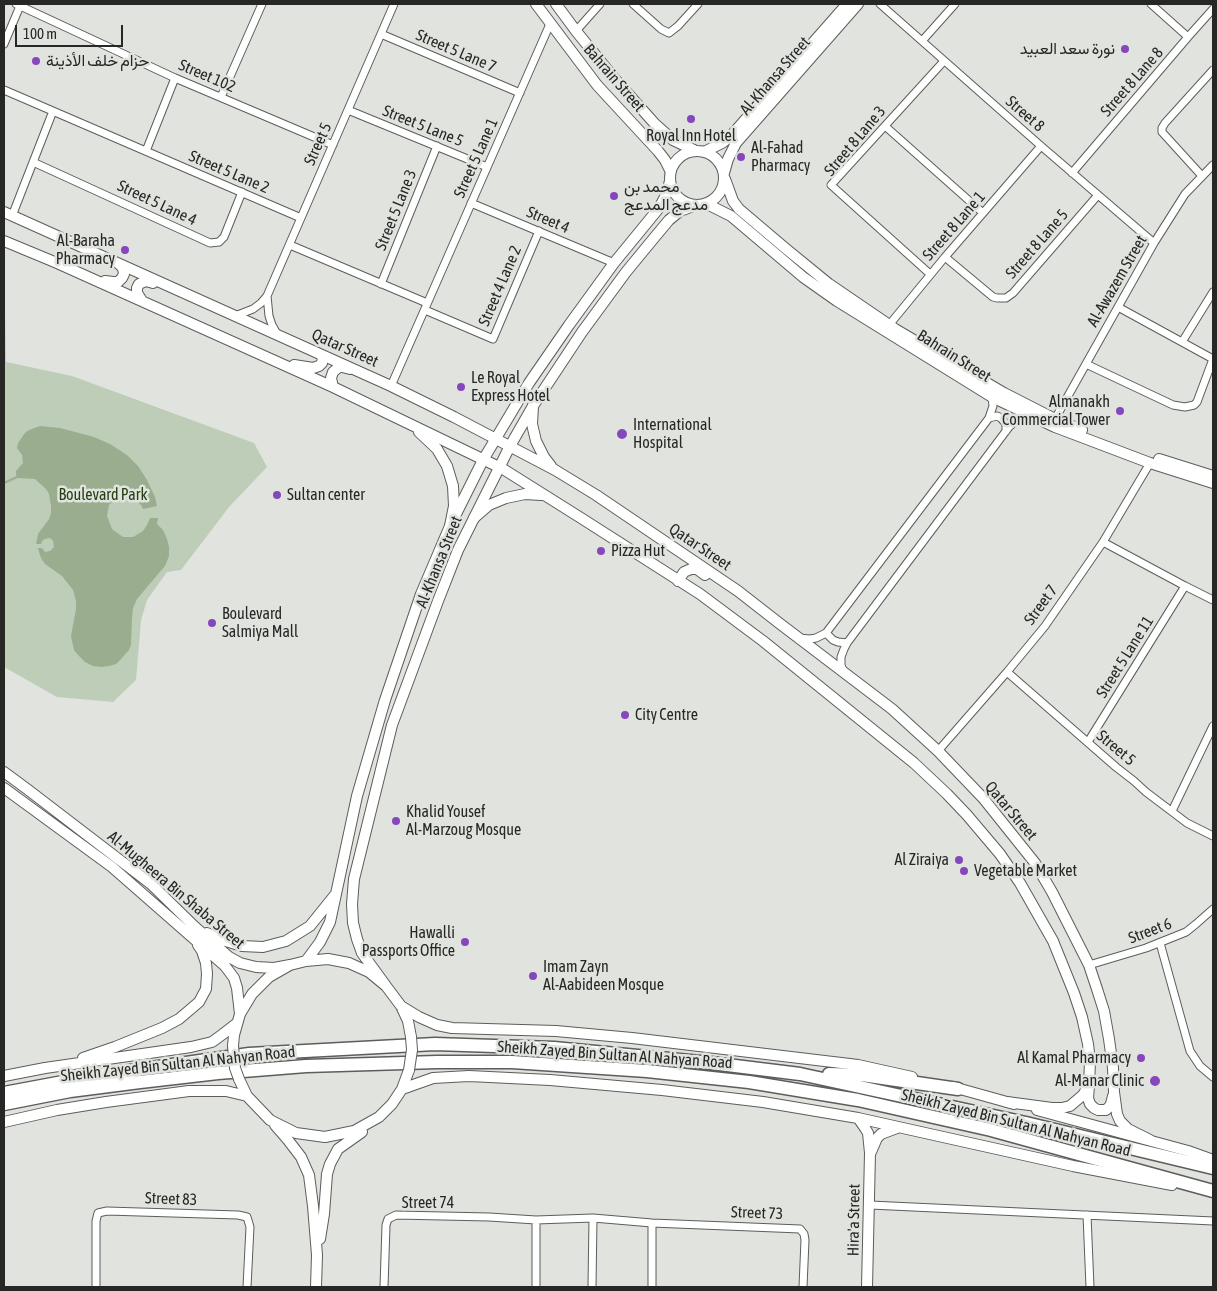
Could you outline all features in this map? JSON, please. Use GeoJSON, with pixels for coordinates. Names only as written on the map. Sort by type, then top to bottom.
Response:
{"type":"FeatureCollection","features":[{"type":"Feature","properties":{"kind":"highway","name":"Sheikh Zayed Bin Sultan Al Nahyan Road"},"geometry":{"type":"LineString","coordinates":[[4,1093],[95,1076],[249,1054],[435,1044],[554,1048],[711,1063],[800,1074],[1026,1123],[1213,1168]]}},
{"type":"Feature","properties":{"kind":"highway","name":"Sheikh Zayed Bin Sultan Al Nahyan Road"},"geometry":{"type":"LineString","coordinates":[[4,1104],[70,1091],[140,1082],[306,1066],[512,1062],[647,1071],[749,1082],[858,1100],[991,1130],[1210,1190]]}},
{"type":"Feature","properties":{"kind":"highway"},"geometry":{"type":"LineString","coordinates":[[800,1074],[862,1076],[958,1089]]}},
{"type":"Feature","properties":{"kind":"main road","name":"Bahrain Street"},"geometry":{"type":"LineString","coordinates":[[536,4],[597,85],[658,151],[665,160],[670,175]]}},
{"type":"Feature","properties":{"kind":"main road","name":"Bahrain Street"},"geometry":{"type":"LineString","coordinates":[[556,4],[614,78],[655,124],[673,140],[694,150]]}},
{"type":"Feature","properties":{"kind":"main road","name":"Al-Khansa Street"},"geometry":{"type":"LineString","coordinates":[[706,152],[730,137],[847,4]]}},
{"type":"Feature","properties":{"kind":"main road","name":"Al-Khansa Street"},"geometry":{"type":"LineString","coordinates":[[725,176],[728,159],[736,143],[858,4]]}},
{"type":"Feature","properties":{"kind":"main road"},"geometry":{"type":"LineString","coordinates":[[597,85],[604,88],[608,87],[614,78]]}},
{"type":"Feature","properties":{"kind":"main road"},"geometry":{"type":"LineString","coordinates":[[694,150],[706,152],[718,160],[722,166],[725,176],[723,187],[720,194],[714,200],[702,204],[688,204],[676,195],[672,188],[670,175],[674,163],[686,152],[694,150]]}},
{"type":"Feature","properties":{"kind":"main road","name":"Al-Khansa Street"},"geometry":{"type":"LineString","coordinates":[[306,961],[320,942],[330,922],[358,796],[385,700],[422,594],[450,526],[483,460],[534,376],[614,263],[659,208],[666,195],[670,175]]}},
{"type":"Feature","properties":{"kind":"main road","name":"Bahrain Street"},"geometry":{"type":"LineString","coordinates":[[725,176],[733,201],[739,209],[829,284],[889,325],[996,388],[1055,419],[1156,458],[1213,477]]}},
{"type":"Feature","properties":{"kind":"main road","name":"Bahrain Street"},"geometry":{"type":"LineString","coordinates":[[702,204],[731,216],[803,277],[992,397],[1055,427],[1150,463],[1213,477]]}},
{"type":"Feature","properties":{"kind":"main road","name":"Al-Khansa Street"},"geometry":{"type":"LineString","coordinates":[[386,986],[362,953],[357,939],[353,923],[352,904],[354,879],[392,725],[458,550],[498,467],[533,406],[583,330],[626,272],[670,220],[680,211],[702,204]]}},
{"type":"Feature","properties":{"kind":"main road","name":"Qatar Street"},"geometry":{"type":"LineString","coordinates":[[8,214],[391,386],[555,470],[604,500],[738,591],[892,709],[938,751],[983,798],[1035,863],[1052,892],[1089,966],[1104,1011],[1113,1068],[1117,1114],[1120,1121],[1128,1129],[1150,1140]]}},
{"type":"Feature","properties":{"kind":"main road"},"geometry":{"type":"LineString","coordinates":[[4,241],[333,386],[498,467],[700,594],[763,641],[914,763],[954,801],[1000,854],[1020,883],[1053,941],[1074,993],[1088,1044],[1090,1062],[1088,1098],[1090,1104],[1098,1110],[1106,1110],[1111,1104],[1114,1092]]}},
{"type":"Feature","properties":{"kind":"main road"},"geometry":{"type":"LineString","coordinates":[[89,278],[118,282],[124,274],[123,268],[119,264]]}},
{"type":"Feature","properties":{"kind":"main road"},"geometry":{"type":"LineString","coordinates":[[142,301],[137,294],[137,288],[142,282],[146,281],[178,290]]}},
{"type":"Feature","properties":{"kind":"main road"},"geometry":{"type":"LineString","coordinates":[[280,364],[313,368],[320,366],[322,363],[320,354]]}},
{"type":"Feature","properties":{"kind":"main road"},"geometry":{"type":"LineString","coordinates":[[333,386],[331,378],[336,369],[342,367],[360,372]]}},
{"type":"Feature","properties":{"kind":"main road"},"geometry":{"type":"LineString","coordinates":[[533,406],[532,424],[536,441],[544,457],[555,470]]}},
{"type":"Feature","properties":{"kind":"main road"},"geometry":{"type":"LineString","coordinates":[[404,421],[422,434],[436,449],[447,466],[453,486],[454,499],[450,526]]}},
{"type":"Feature","properties":{"kind":"main road"},"geometry":{"type":"LineString","coordinates":[[474,518],[488,506],[506,498],[525,494],[544,495]]}},
{"type":"Feature","properties":{"kind":"main road"},"geometry":{"type":"LineString","coordinates":[[678,581],[684,572],[691,568],[697,570],[726,591],[738,591]]}},
{"type":"Feature","properties":{"kind":"main road","name":"Al-Mugheera Bin Shaba Street"},"geometry":{"type":"LineString","coordinates":[[4,772],[151,884],[229,957],[240,963],[256,967],[274,968],[290,965]]}},
{"type":"Feature","properties":{"kind":"main road","name":"Al-Mugheera Bin Shaba Street"},"geometry":{"type":"LineString","coordinates":[[4,788],[112,867],[225,966],[234,978],[239,998],[238,1019]]}},
{"type":"Feature","properties":{"kind":"main road"},"geometry":{"type":"LineString","coordinates":[[195,927],[219,939],[242,946],[263,947],[286,941],[310,926],[336,894]]}},
{"type":"Feature","properties":{"kind":"main road"},"geometry":{"type":"LineString","coordinates":[[45,1068],[88,1056],[162,1028],[179,1019],[199,1002],[206,989],[208,974],[202,951],[193,938]]}},
{"type":"Feature","properties":{"kind":"main road"},"geometry":{"type":"LineString","coordinates":[[4,1076],[45,1068],[191,1047],[212,1042],[224,1034],[238,1019],[252,994],[269,977],[290,965],[306,961],[328,960],[349,964],[369,972],[386,986],[401,1006],[408,1021],[412,1050],[409,1070],[402,1089],[392,1104],[365,1130],[338,1149],[330,1164],[327,1174],[324,1214],[317,1255]]}},
{"type":"Feature","properties":{"kind":"main road"},"geometry":{"type":"LineString","coordinates":[[401,1006],[437,1025],[452,1028],[556,1032],[632,1038],[858,1065],[1008,1102],[1150,1140],[1213,1160]]}},
{"type":"Feature","properties":{"kind":"main road"},"geometry":{"type":"LineString","coordinates":[[238,1019],[233,1046],[238,1079],[247,1096],[288,1140],[301,1157],[310,1175],[317,1255],[316,1287]]}},
{"type":"Feature","properties":{"kind":"main road"},"geometry":{"type":"LineString","coordinates":[[402,1089],[433,1078],[471,1076],[550,1080],[662,1090],[754,1101],[858,1118],[1064,1164],[1167,1184],[1210,1190]]}},
{"type":"Feature","properties":{"kind":"main road"},"geometry":{"type":"LineString","coordinates":[[1008,1102],[1062,1108],[1076,1102],[1083,1095],[1089,1084]]}},
{"type":"Feature","properties":{"kind":"main road"},"geometry":{"type":"LineString","coordinates":[[4,1122],[57,1110],[189,1091],[226,1091],[247,1096]]}},
{"type":"Feature","properties":{"kind":"main road"},"geometry":{"type":"LineString","coordinates":[[270,1120],[296,1133],[325,1137],[354,1131],[379,1117]]}},
{"type":"Feature","properties":{"kind":"main road","name":"Hira'a Street"},"geometry":{"type":"LineString","coordinates":[[858,1118],[868,1133],[870,1153],[867,1287]]}},
{"type":"Feature","properties":{"kind":"main road"},"geometry":{"type":"LineString","coordinates":[[870,1153],[881,1134],[899,1128]]}},
{"type":"Feature","properties":{"kind":"street"},"geometry":{"type":"LineString","coordinates":[[221,97],[262,4]]}},
{"type":"Feature","properties":{"kind":"street","name":"Street 5"},"geometry":{"type":"LineString","coordinates":[[235,316],[253,309],[267,296],[394,4]]}},
{"type":"Feature","properties":{"kind":"street"},"geometry":{"type":"LineString","coordinates":[[576,31],[600,4]]}},
{"type":"Feature","properties":{"kind":"street"},"geometry":{"type":"LineString","coordinates":[[633,4],[669,33],[698,4]]}},
{"type":"Feature","properties":{"kind":"street","name":"Street 8"},"geometry":{"type":"LineString","coordinates":[[880,4],[1154,243]]}},
{"type":"Feature","properties":{"kind":"street"},"geometry":{"type":"LineString","coordinates":[[922,41],[955,4]]}},
{"type":"Feature","properties":{"kind":"street"},"geometry":{"type":"LineString","coordinates":[[1151,4],[1188,37]]}},
{"type":"Feature","properties":{"kind":"street"},"geometry":{"type":"LineString","coordinates":[[4,44],[18,5]]}},
{"type":"Feature","properties":{"kind":"street","name":"Street 102"},"geometry":{"type":"LineString","coordinates":[[18,5],[175,78],[333,144]]}},
{"type":"Feature","properties":{"kind":"street","name":"Street 8 Lane 8"},"geometry":{"type":"LineString","coordinates":[[1072,173],[1213,9]]}},
{"type":"Feature","properties":{"kind":"street","name":"Street 5 Lane 1"},"geometry":{"type":"LineString","coordinates":[[391,386],[550,24]]}},
{"type":"Feature","properties":{"kind":"street","name":"Street 5 Lane 7"},"geometry":{"type":"LineString","coordinates":[[381,34],[520,93]]}},
{"type":"Feature","properties":{"kind":"street","name":"Street 8 Lane 3"},"geometry":{"type":"LineString","coordinates":[[930,274],[832,185],[944,61]]}},
{"type":"Feature","properties":{"kind":"street"},"geometry":{"type":"LineString","coordinates":[[1202,176],[1162,132],[1162,128],[1213,70]]}},
{"type":"Feature","properties":{"kind":"street"},"geometry":{"type":"LineString","coordinates":[[146,151],[175,78]]}},
{"type":"Feature","properties":{"kind":"street","name":"Street 5 Lane 2"},"geometry":{"type":"LineString","coordinates":[[4,90],[301,218]]}},
{"type":"Feature","properties":{"kind":"street","name":"Street 5 Lane 5"},"geometry":{"type":"LineString","coordinates":[[348,110],[487,167]]}},
{"type":"Feature","properties":{"kind":"street"},"geometry":{"type":"LineString","coordinates":[[8,214],[33,162],[53,111]]}},
{"type":"Feature","properties":{"kind":"street"},"geometry":{"type":"LineString","coordinates":[[885,126],[983,213]]}},
{"type":"Feature","properties":{"kind":"street","name":"Street 5 Lane 3"},"geometry":{"type":"LineString","coordinates":[[381,284],[437,146]]}},
{"type":"Feature","properties":{"kind":"street","name":"Street 8 Lane 1"},"geometry":{"type":"LineString","coordinates":[[889,325],[945,256],[1041,146]]}},
{"type":"Feature","properties":{"kind":"street","name":"Street 5 Lane 4"},"geometry":{"type":"LineString","coordinates":[[33,162],[210,243],[219,242],[224,236],[242,192]]}},
{"type":"Feature","properties":{"kind":"street","name":"Al-Awazem Street"},"geometry":{"type":"LineString","coordinates":[[1055,419],[1154,243],[1185,194],[1213,164]]}},
{"type":"Feature","properties":{"kind":"street","name":"Street 8 Lane 5"},"geometry":{"type":"LineString","coordinates":[[945,256],[993,297],[1006,298],[1013,293],[1098,195]]}},
{"type":"Feature","properties":{"kind":"street","name":"Street 4"},"geometry":{"type":"LineString","coordinates":[[472,203],[614,263]]}},
{"type":"Feature","properties":{"kind":"street","name":"Street 4 Lane 2"},"geometry":{"type":"LineString","coordinates":[[426,306],[493,339],[539,230]]}},
{"type":"Feature","properties":{"kind":"street"},"geometry":{"type":"LineString","coordinates":[[290,245],[381,284],[426,306]]}},
{"type":"Feature","properties":{"kind":"street"},"geometry":{"type":"LineString","coordinates":[[1182,342],[1213,292]]}},
{"type":"Feature","properties":{"kind":"street"},"geometry":{"type":"LineString","coordinates":[[267,296],[269,316],[277,334]]}},
{"type":"Feature","properties":{"kind":"street"},"geometry":{"type":"LineString","coordinates":[[1086,364],[1173,405],[1185,407],[1194,405],[1197,402],[1213,359],[1118,307]]}},
{"type":"Feature","properties":{"kind":"street"},"geometry":{"type":"LineString","coordinates":[[797,638],[810,639],[826,633],[989,418],[993,406],[992,397]]}},
{"type":"Feature","properties":{"kind":"street"},"geometry":{"type":"LineString","coordinates":[[844,673],[841,657],[847,644],[1012,423],[1020,416],[1028,415]]}},
{"type":"Feature","properties":{"kind":"street"},"geometry":{"type":"LineString","coordinates":[[989,418],[997,416],[1004,420],[1007,428],[1006,432]]}},
{"type":"Feature","properties":{"kind":"street","name":"Street 7"},"geometry":{"type":"LineString","coordinates":[[938,751],[1007,672],[1044,626],[1103,542],[1150,463]]}},
{"type":"Feature","properties":{"kind":"street"},"geometry":{"type":"LineString","coordinates":[[1103,542],[1213,600]]}},
{"type":"Feature","properties":{"kind":"street","name":"Street 5 Lane 11"},"geometry":{"type":"LineString","coordinates":[[1088,742],[1185,586]]}},
{"type":"Feature","properties":{"kind":"street"},"geometry":{"type":"LineString","coordinates":[[826,633],[838,642],[847,644]]}},
{"type":"Feature","properties":{"kind":"street","name":"Street 5"},"geometry":{"type":"LineString","coordinates":[[1007,672],[1146,792],[1187,823],[1213,836]]}},
{"type":"Feature","properties":{"kind":"street"},"geometry":{"type":"LineString","coordinates":[[1172,811],[1213,726]]}},
{"type":"Feature","properties":{"kind":"street","name":"Street 6"},"geometry":{"type":"LineString","coordinates":[[1089,966],[1146,948],[1186,932],[1213,909]]}},
{"type":"Feature","properties":{"kind":"street"},"geometry":{"type":"LineString","coordinates":[[1160,943],[1190,1051],[1200,1066],[1213,1078]]}},
{"type":"Feature","properties":{"kind":"street"},"geometry":{"type":"LineString","coordinates":[[870,1205],[1213,1221]]}},
{"type":"Feature","properties":{"kind":"street","name":"Street 83"},"geometry":{"type":"LineString","coordinates":[[96,1287],[96,1220],[98,1213],[106,1211],[238,1215],[247,1217],[250,1227],[247,1287]]}},
{"type":"Feature","properties":{"kind":"street","name":"Street 74"},"geometry":{"type":"LineString","coordinates":[[384,1287],[386,1225],[388,1219],[396,1215],[536,1220],[593,1218]]}},
{"type":"Feature","properties":{"kind":"street"},"geometry":{"type":"LineString","coordinates":[[1083,1287],[1089,1284],[1087,1215]]}},
{"type":"Feature","properties":{"kind":"street"},"geometry":{"type":"LineString","coordinates":[[592,1287],[593,1218]]}},
{"type":"Feature","properties":{"kind":"street","name":"Street 73"},"geometry":{"type":"LineString","coordinates":[[593,1218],[652,1223],[800,1228],[805,1240],[803,1287]]}},
{"type":"Feature","properties":{"kind":"street"},"geometry":{"type":"LineString","coordinates":[[536,1220],[536,1287]]}},
{"type":"Feature","properties":{"kind":"street"},"geometry":{"type":"LineString","coordinates":[[652,1223],[652,1287]]}},
{"type":"Feature","properties":{"kind":"green space","name":"Boulevard Park"},"geometry":{"type":"Polygon","coordinates":[[[4,258],[6,362],[72,376],[254,443],[267,467],[229,507],[181,570],[167,572],[147,600],[141,620],[136,680],[113,702],[57,697],[4,667],[4,258]]]}},
{"type":"Feature","properties":{"kind":"shaded area"},"geometry":{"type":"Polygon","coordinates":[[[40,426],[60,428],[94,437],[110,444],[127,455],[138,466],[155,497],[157,506],[143,509],[137,501],[126,498],[125,492],[109,505],[107,516],[112,529],[123,537],[133,537],[143,531],[150,518],[158,518],[157,524],[163,530],[169,547],[169,556],[165,566],[137,599],[133,608],[131,645],[129,650],[116,664],[102,667],[93,666],[85,662],[74,650],[71,636],[76,601],[73,590],[62,576],[45,564],[41,558],[38,548],[42,548],[45,552],[50,551],[54,547],[53,541],[50,538],[42,541],[41,544],[36,544],[38,534],[51,513],[49,494],[35,479],[18,478],[16,471],[23,463],[22,455],[17,448],[18,443],[25,433],[40,426]]]}},
{"type":"Feature","properties":{"kind":"waterway"},"geometry":{"type":"LineString","coordinates":[[4,483],[17,477]]}},
{"type":"Feature","properties":{"kind":"place","name":"نورة سعد العبيد"},"geometry":{"type":"Point","coordinates":[1125,49]}},
{"type":"Feature","properties":{"kind":"place","name":"حزام خلف الأذينة"},"geometry":{"type":"Point","coordinates":[36,61]}},
{"type":"Feature","properties":{"kind":"place","name":"Royal Inn Hotel"},"geometry":{"type":"Point","coordinates":[691,119]}},
{"type":"Feature","properties":{"kind":"place","name":"Al-Fahad Pharmacy"},"geometry":{"type":"Point","coordinates":[741,157]}},
{"type":"Feature","properties":{"kind":"place","name":"محمد بن مدعج المدعج"},"geometry":{"type":"Point","coordinates":[614,196]}},
{"type":"Feature","properties":{"kind":"place","name":"Al-Baraha Pharmacy"},"geometry":{"type":"Point","coordinates":[125,250]}},
{"type":"Feature","properties":{"kind":"place","name":"Le Royal Express Hotel"},"geometry":{"type":"Point","coordinates":[461,387]}},
{"type":"Feature","properties":{"kind":"place","name":"Almanakh Commercial Tower"},"geometry":{"type":"Point","coordinates":[1120,411]}},
{"type":"Feature","properties":{"kind":"place","name":"International Hospital"},"geometry":{"type":"Point","coordinates":[622,434]}},
{"type":"Feature","properties":{"kind":"place","name":"Sultan center"},"geometry":{"type":"Point","coordinates":[277,495]}},
{"type":"Feature","properties":{"kind":"place","name":"Pizza Hut"},"geometry":{"type":"Point","coordinates":[601,551]}},
{"type":"Feature","properties":{"kind":"place","name":"Boulevard Salmiya Mall"},"geometry":{"type":"Point","coordinates":[212,623]}},
{"type":"Feature","properties":{"kind":"place","name":"City Centre"},"geometry":{"type":"Point","coordinates":[625,715]}},
{"type":"Feature","properties":{"kind":"place","name":"Khalid Yousef Al-Marzoug Mosque"},"geometry":{"type":"Point","coordinates":[396,821]}},
{"type":"Feature","properties":{"kind":"place","name":"Al Ziraiya"},"geometry":{"type":"Point","coordinates":[959,860]}},
{"type":"Feature","properties":{"kind":"place","name":"Vegetable Market"},"geometry":{"type":"Point","coordinates":[964,871]}},
{"type":"Feature","properties":{"kind":"place","name":"Hawalli Passports Office"},"geometry":{"type":"Point","coordinates":[465,942]}},
{"type":"Feature","properties":{"kind":"place","name":"Imam Zayn Al-Aabideen Mosque"},"geometry":{"type":"Point","coordinates":[533,976]}},
{"type":"Feature","properties":{"kind":"place","name":"Al Kamal Pharmacy"},"geometry":{"type":"Point","coordinates":[1141,1058]}},
{"type":"Feature","properties":{"kind":"place","name":"Al-Manar Clinic"},"geometry":{"type":"Point","coordinates":[1155,1081]}}]}
